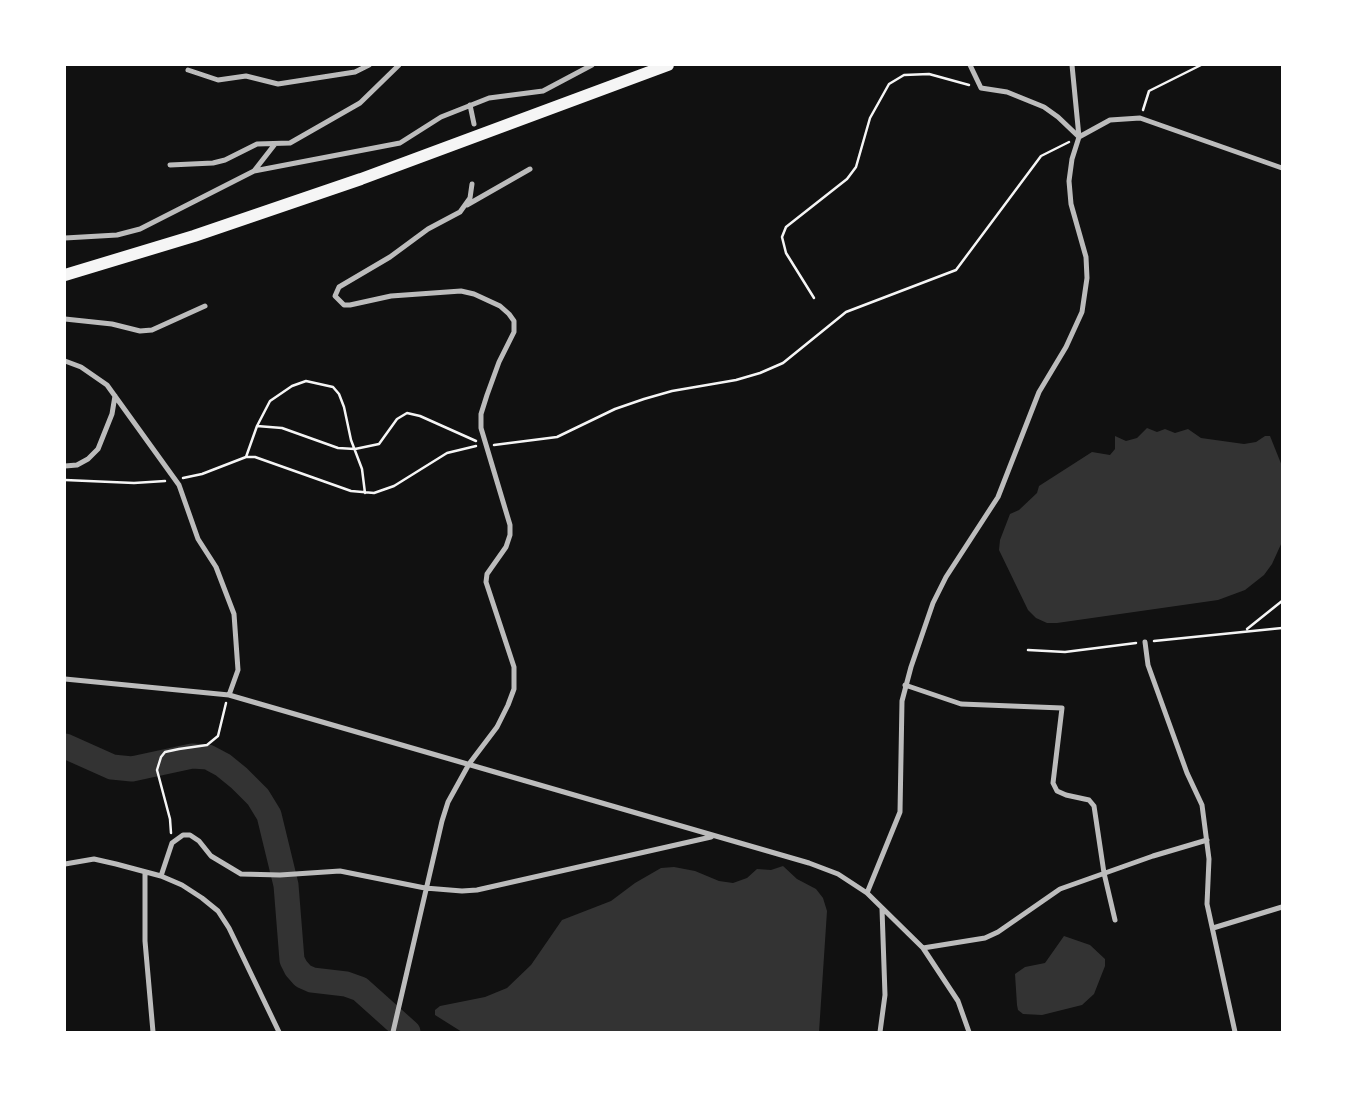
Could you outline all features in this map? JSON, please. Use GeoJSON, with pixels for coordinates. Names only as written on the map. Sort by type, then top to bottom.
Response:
{"type":"FeatureCollection","features":[{"type":"Feature","properties":{"kind":"highway"},"geometry":{"type":"LineString","coordinates":[[65,275],[194,236],[361,179],[668,65]]}},
{"type":"Feature","properties":{"kind":"street"},"geometry":{"type":"LineString","coordinates":[[188,70],[218,80],[246,76],[278,84],[355,72],[369,65]]}},
{"type":"Feature","properties":{"kind":"street"},"geometry":{"type":"LineString","coordinates":[[170,165],[213,163],[225,160],[257,144],[290,143],[360,103],[399,65]]}},
{"type":"Feature","properties":{"kind":"street"},"geometry":{"type":"LineString","coordinates":[[65,238],[117,235],[140,229],[254,171],[400,143],[441,117],[470,105],[489,98],[543,91],[592,65]]}},
{"type":"Feature","properties":{"kind":"street"},"geometry":{"type":"LineString","coordinates":[[970,65],[981,88],[1007,92],[1044,107],[1058,117],[1079,137]]}},
{"type":"Feature","properties":{"kind":"street"},"geometry":{"type":"LineString","coordinates":[[867,893],[900,812],[902,777],[901,714],[905,685],[933,603],[946,577],[998,497],[1039,392],[1066,347],[1082,312],[1087,278],[1086,256],[1071,204],[1069,181],[1072,159],[1079,137],[1072,65]]}},
{"type":"Feature","properties":{"kind":"street"},"geometry":{"type":"LineString","coordinates":[[470,105],[474,124]]}},
{"type":"Feature","properties":{"kind":"street"},"geometry":{"type":"LineString","coordinates":[[1079,137],[1110,120],[1140,118],[1282,168]]}},
{"type":"Feature","properties":{"kind":"street"},"geometry":{"type":"LineString","coordinates":[[254,171],[275,144]]}},
{"type":"Feature","properties":{"kind":"street"},"geometry":{"type":"LineString","coordinates":[[394,1029],[425,888],[444,814],[469,764],[497,727],[514,689],[514,667],[486,582],[492,566],[502,556],[506,547],[510,535],[510,525],[484,445],[481,414],[499,362],[514,332],[514,321],[509,314],[488,299],[461,291],[391,296],[350,305],[344,305],[334,296],[338,287],[390,257],[428,229],[460,212],[467,205],[530,168]]}},
{"type":"Feature","properties":{"kind":"street"},"geometry":{"type":"LineString","coordinates":[[467,205],[472,184]]}},
{"type":"Feature","properties":{"kind":"street"},"geometry":{"type":"LineString","coordinates":[[65,319],[112,324],[140,332],[152,330],[205,306]]}},
{"type":"Feature","properties":{"kind":"street"},"geometry":{"type":"LineString","coordinates":[[65,361],[81,367],[97,377],[115,396],[147,438],[187,503],[205,552],[216,567],[234,614],[238,670],[229,695]]}},
{"type":"Feature","properties":{"kind":"street"},"geometry":{"type":"LineString","coordinates":[[65,466],[77,465],[88,459],[98,448],[112,414],[115,396]]}},
{"type":"Feature","properties":{"kind":"street"},"geometry":{"type":"LineString","coordinates":[[1145,642],[1152,674],[1187,773],[1202,805],[1207,840],[1207,904],[1235,1032]]}},
{"type":"Feature","properties":{"kind":"street"},"geometry":{"type":"LineString","coordinates":[[65,679],[229,695],[712,837],[809,863],[838,874],[867,893],[882,910],[923,948],[958,1001],[969,1032]]}},
{"type":"Feature","properties":{"kind":"street"},"geometry":{"type":"LineString","coordinates":[[905,685],[961,704],[1062,708],[1053,782],[1057,791],[1089,800],[1094,806],[1104,873],[1115,920]]}},
{"type":"Feature","properties":{"kind":"street"},"geometry":{"type":"LineString","coordinates":[[160,876],[174,840],[183,835],[190,835],[199,841],[212,856],[241,874],[280,875],[340,872],[425,888],[477,890],[712,837]]}},
{"type":"Feature","properties":{"kind":"street"},"geometry":{"type":"LineString","coordinates":[[923,948],[985,938],[998,932],[1060,889],[1207,840]]}},
{"type":"Feature","properties":{"kind":"street"},"geometry":{"type":"LineString","coordinates":[[65,864],[94,860],[160,876],[182,885],[218,911],[241,950],[279,1032]]}},
{"type":"Feature","properties":{"kind":"street"},"geometry":{"type":"LineString","coordinates":[[145,872],[145,941],[153,1032]]}},
{"type":"Feature","properties":{"kind":"street"},"geometry":{"type":"LineString","coordinates":[[1213,928],[1282,908]]}},
{"type":"Feature","properties":{"kind":"street"},"geometry":{"type":"LineString","coordinates":[[880,1032],[885,995],[882,910]]}},
{"type":"Feature","properties":{"kind":"path"},"geometry":{"type":"LineString","coordinates":[[1140,118],[1149,91],[1201,65]]}},
{"type":"Feature","properties":{"kind":"path"},"geometry":{"type":"LineString","coordinates":[[814,298],[786,253],[782,237],[786,227],[847,179],[856,166],[870,118],[888,84],[904,75],[929,74],[981,88]]}},
{"type":"Feature","properties":{"kind":"path"},"geometry":{"type":"LineString","coordinates":[[65,480],[134,483],[174,480],[202,474],[246,457],[255,457],[339,487],[365,494],[385,491],[458,449],[557,437],[615,410],[644,399],[672,391],[736,380],[760,373],[783,362],[846,312],[956,270],[1041,156],[1079,137]]}},
{"type":"Feature","properties":{"kind":"path"},"geometry":{"type":"LineString","coordinates":[[246,457],[257,426],[270,401],[292,386],[306,382],[333,387],[339,394],[344,407],[354,449],[362,469],[365,494]]}},
{"type":"Feature","properties":{"kind":"path"},"geometry":{"type":"LineString","coordinates":[[257,426],[282,428],[338,448],[354,449],[379,444],[397,419],[407,413],[420,416],[484,445]]}},
{"type":"Feature","properties":{"kind":"path"},"geometry":{"type":"LineString","coordinates":[[1246,630],[1282,601]]}},
{"type":"Feature","properties":{"kind":"path"},"geometry":{"type":"LineString","coordinates":[[174,840],[156,770],[165,752],[207,745],[218,736],[229,695]]}},
{"type":"Feature","properties":{"kind":"shaded area"},"geometry":{"type":"Polygon","coordinates":[[[1147,428],[1157,432],[1165,429],[1175,433],[1188,429],[1201,438],[1244,444],[1256,442],[1265,436],[1270,436],[1282,466],[1282,542],[1272,564],[1264,575],[1245,590],[1218,600],[1057,623],[1047,623],[1036,618],[1028,610],[999,550],[1000,540],[1010,514],[1019,510],[1037,493],[1039,486],[1092,452],[1110,455],[1115,449],[1115,436],[1126,441],[1137,438],[1147,428]]]}},
{"type":"Feature","properties":{"kind":"shaded area"},"geometry":{"type":"Polygon","coordinates":[[[783,866],[797,879],[816,889],[823,898],[827,911],[819,1032],[462,1032],[435,1015],[435,1010],[440,1006],[485,997],[507,988],[531,965],[562,920],[611,901],[635,883],[661,868],[674,867],[695,871],[719,881],[733,883],[747,878],[757,869],[771,870],[783,866]]]}},
{"type":"Feature","properties":{"kind":"shaded area"},"geometry":{"type":"Polygon","coordinates":[[[1064,936],[1090,945],[1105,959],[1105,966],[1094,994],[1082,1005],[1042,1015],[1023,1014],[1018,1010],[1017,1005],[1015,974],[1025,967],[1045,963],[1064,936]]]}},
{"type":"Feature","properties":{"kind":"waterway"},"geometry":{"type":"LineString","coordinates":[[65,746],[112,767],[132,769],[192,756],[208,757],[223,765],[239,778],[258,797],[269,815],[286,885],[292,960],[296,968],[303,976],[312,980],[346,984],[360,989],[408,1032]]}}]}
